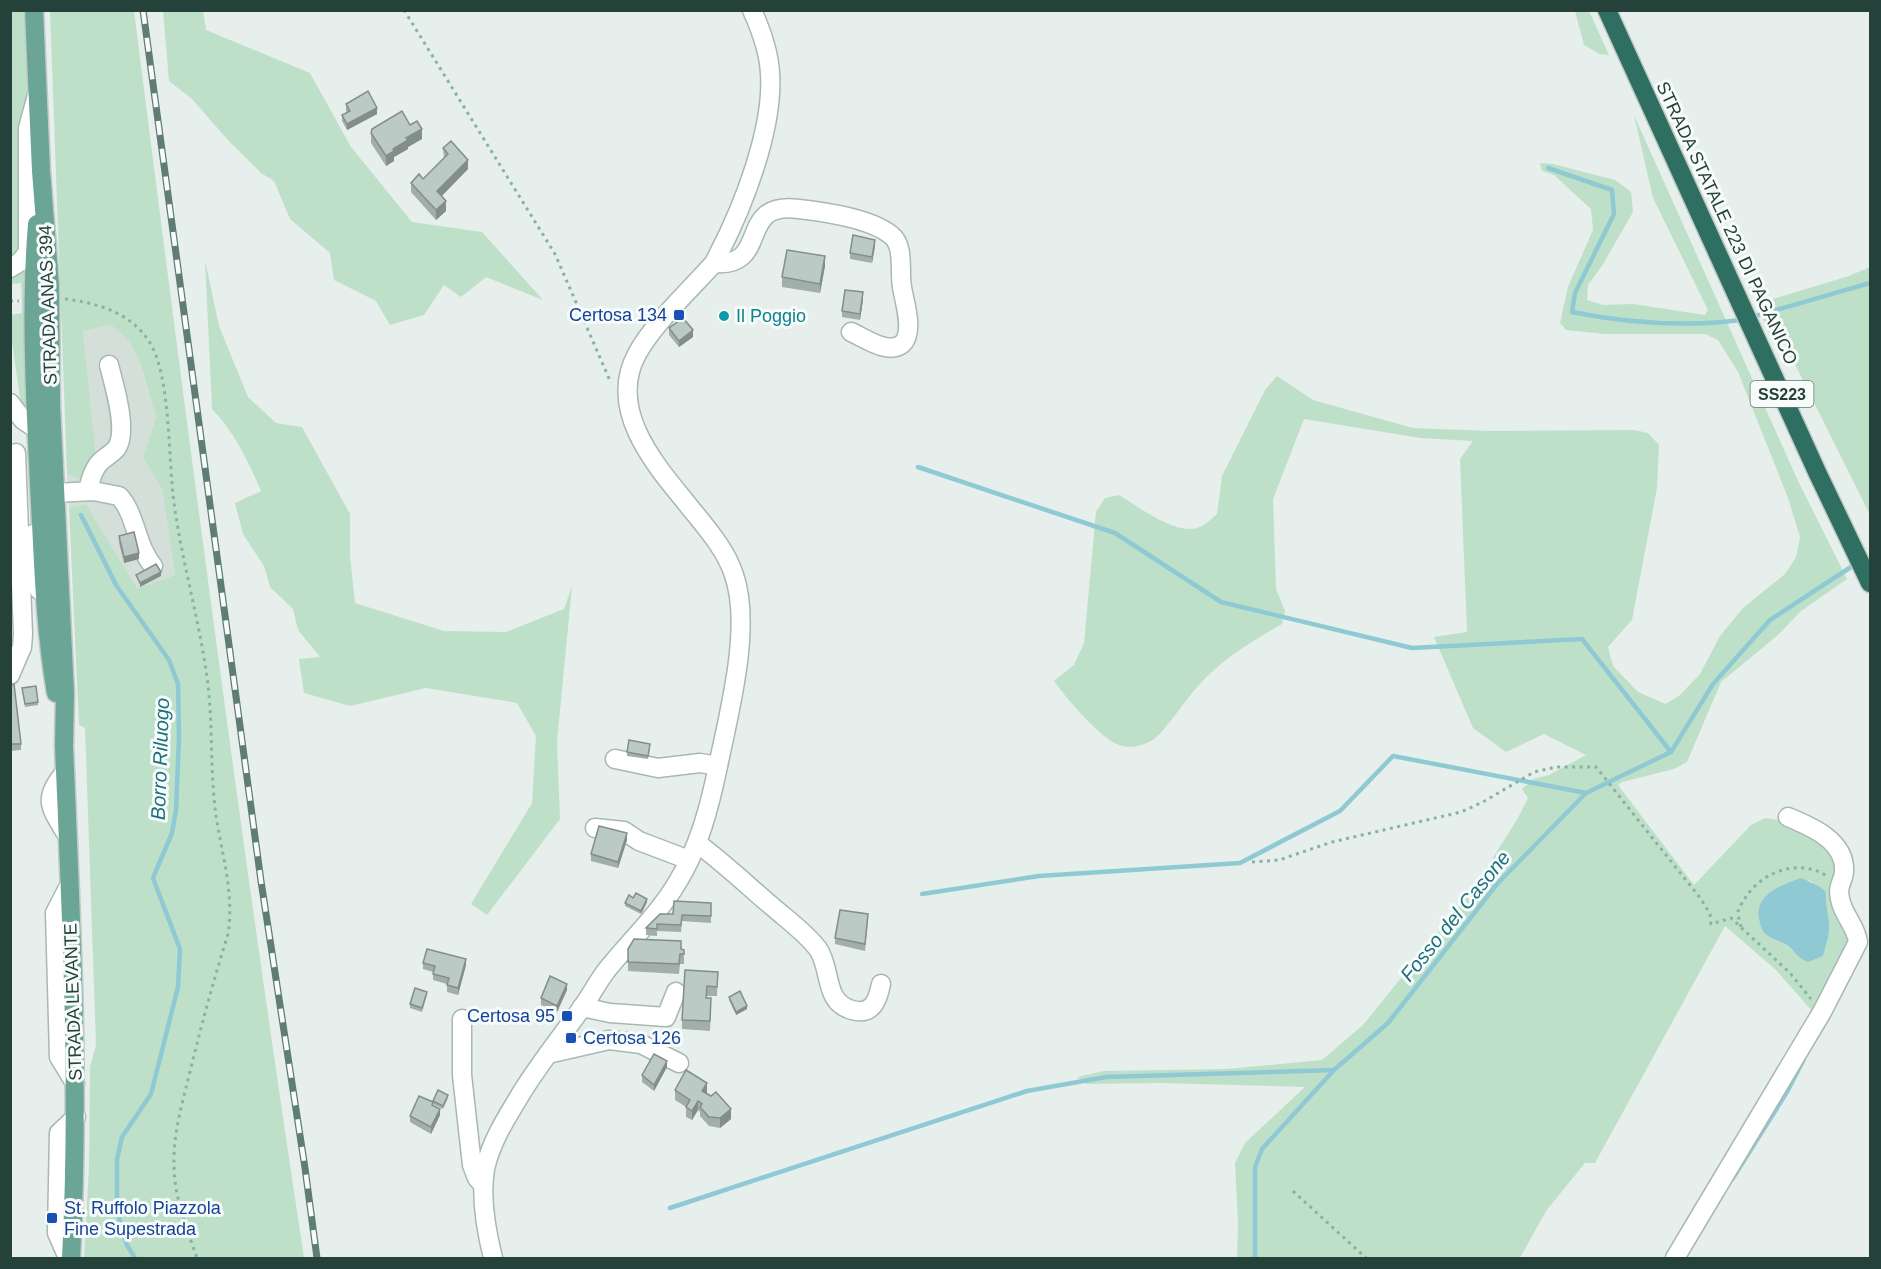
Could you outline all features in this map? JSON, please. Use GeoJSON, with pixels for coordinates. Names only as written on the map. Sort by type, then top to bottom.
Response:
{"type":"FeatureCollection","features":[{"type":"Feature","properties":{"kind":"highway","name":"STRADA STATALE 223 DI PAGANICO"},"geometry":{"type":"LineString","coordinates":[[1607,10],[1817,472],[1870,583]]}},
{"type":"Feature","properties":{"kind":"main road","name":"STRADA ANAS 394"},"geometry":{"type":"LineString","coordinates":[[34,10],[41,171],[33,268],[42,439]]}},
{"type":"Feature","properties":{"kind":"main road","name":"STRADA LEVANTE"},"geometry":{"type":"LineString","coordinates":[[42,439],[55,493],[65,694],[64,746],[76,1117],[70,1258]]}},
{"type":"Feature","properties":{"kind":"main road","name":"STRADA LEVANTE"},"geometry":{"type":"LineString","coordinates":[[42,439],[46,621],[64,746]]}},
{"type":"Feature","properties":{"kind":"street"},"geometry":{"type":"LineString","coordinates":[[493,1258],[485,1219],[483,1185],[488,1160],[498,1134],[548,1054],[605,973],[669,895],[697,843],[718,766],[739,648],[740,611],[737,585],[732,568],[717,543],[653,459],[640,436],[630,411],[627,388],[636,354],[655,329],[714,263],[723,248],[754,168],[770,98],[769,63],[752,10]]}},
{"type":"Feature","properties":{"kind":"street"},"geometry":{"type":"LineString","coordinates":[[10,268],[20,262],[28,252],[28,128],[38,94]]}},
{"type":"Feature","properties":{"kind":"street"},"geometry":{"type":"LineString","coordinates":[[714,263],[725,264],[743,256],[752,245],[755,228],[765,214],[781,208],[848,218],[874,226],[893,236],[900,250],[901,285],[909,314],[907,330],[904,342],[888,349],[851,332]]}},
{"type":"Feature","properties":{"kind":"street"},"geometry":{"type":"LineString","coordinates":[[88,491],[94,471],[101,461],[115,449],[120,438],[117,402],[110,365]]}},
{"type":"Feature","properties":{"kind":"street"},"geometry":{"type":"LineString","coordinates":[[10,404],[42,439],[22,447],[12,447]]}},
{"type":"Feature","properties":{"kind":"street"},"geometry":{"type":"LineString","coordinates":[[12,447],[27,470],[31,484],[34,567],[46,621]]}},
{"type":"Feature","properties":{"kind":"street"},"geometry":{"type":"LineString","coordinates":[[10,675],[22,647],[23,634],[12,447]]}},
{"type":"Feature","properties":{"kind":"street"},"geometry":{"type":"LineString","coordinates":[[55,493],[88,491],[114,494],[122,500],[141,548],[153,566]]}},
{"type":"Feature","properties":{"kind":"street"},"geometry":{"type":"LineString","coordinates":[[615,759],[658,768],[700,763],[718,766]]}},
{"type":"Feature","properties":{"kind":"street"},"geometry":{"type":"LineString","coordinates":[[1675,1258],[1822,1012],[1858,942],[1857,933],[1840,900],[1839,884],[1844,876],[1844,859],[1830,840],[1809,825],[1788,817]]}},
{"type":"Feature","properties":{"kind":"street"},"geometry":{"type":"LineString","coordinates":[[595,828],[624,831],[639,841],[689,860]]}},
{"type":"Feature","properties":{"kind":"street"},"geometry":{"type":"LineString","coordinates":[[697,843],[793,923],[816,947],[823,957],[830,992],[836,999],[851,1010],[860,1011],[871,1007],[877,1001],[881,984]]}},
{"type":"Feature","properties":{"kind":"street"},"geometry":{"type":"LineString","coordinates":[[582,1007],[610,1013],[666,1017],[676,992]]}},
{"type":"Feature","properties":{"kind":"street"},"geometry":{"type":"LineString","coordinates":[[462,1019],[462,1075],[472,1164],[477,1178],[483,1185]]}},
{"type":"Feature","properties":{"kind":"street"},"geometry":{"type":"LineString","coordinates":[[548,1054],[609,1040],[641,1044],[679,1063]]}},
{"type":"Feature","properties":{"kind":"path"},"geometry":{"type":"LineString","coordinates":[[404,10],[555,254],[619,402],[630,411]]}},
{"type":"Feature","properties":{"kind":"path"},"geometry":{"type":"LineString","coordinates":[[61,299],[108,309],[122,315],[138,327],[154,351],[163,386],[175,510],[207,679],[215,806],[230,918],[228,934],[199,1033],[184,1096],[174,1154],[174,1173],[178,1196],[197,1258]]}},
{"type":"Feature","properties":{"kind":"path"},"geometry":{"type":"LineString","coordinates":[[1252,862],[1279,860],[1316,846],[1461,812],[1483,802],[1534,772],[1556,767],[1596,767],[1701,900],[1710,914],[1711,924],[1731,918],[1790,973],[1822,1012]]}},
{"type":"Feature","properties":{"kind":"path"},"geometry":{"type":"LineString","coordinates":[[1741,928],[1738,910],[1747,895],[1756,884],[1778,870],[1802,867],[1823,873],[1839,884]]}},
{"type":"Feature","properties":{"kind":"path"},"geometry":{"type":"LineString","coordinates":[[1293,1191],[1366,1258]]}},
{"type":"Feature","properties":{"kind":"shaded area"},"geometry":{"type":"Polygon","coordinates":[[[111,325],[130,342],[141,365],[156,417],[143,458],[162,489],[175,575],[137,588],[86,504],[69,508],[67,474],[79,479],[84,478],[97,464],[83,331],[111,325]]]}},
{"type":"Feature","properties":{"kind":"green space"},"geometry":{"type":"Polygon","coordinates":[[[11,11],[26,11],[29,92],[22,238],[19,249],[11,258],[11,11]]]}},
{"type":"Feature","properties":{"kind":"green space"},"geometry":{"type":"Polygon","coordinates":[[[50,11],[134,11],[236,791],[304,1258],[84,1257],[89,1168],[90,1067],[96,1045],[85,728],[79,725],[69,508],[86,504],[137,588],[175,575],[162,489],[143,458],[156,417],[141,365],[130,342],[111,325],[83,331],[97,464],[84,478],[79,479],[67,474],[50,11]]]}},
{"type":"Feature","properties":{"kind":"green space"},"geometry":{"type":"Polygon","coordinates":[[[163,11],[203,11],[206,30],[310,73],[351,147],[412,222],[482,232],[543,300],[486,277],[461,297],[444,285],[424,315],[390,325],[376,301],[334,280],[330,253],[290,219],[274,181],[261,173],[192,99],[169,81],[163,11]]]}},
{"type":"Feature","properties":{"kind":"green space"},"geometry":{"type":"Polygon","coordinates":[[[1575,11],[1589,11],[1609,55],[1600,54],[1584,45],[1575,11]]]}},
{"type":"Feature","properties":{"kind":"green space"},"geometry":{"type":"Polygon","coordinates":[[[1634,115],[1798,481],[1847,579],[1801,611],[1778,635],[1721,682],[1687,762],[1674,769],[1618,785],[1694,885],[1751,825],[1765,818],[1786,821],[1822,840],[1835,858],[1853,941],[1814,1013],[1776,970],[1725,926],[1595,1163],[1585,1163],[1546,1211],[1520,1258],[1237,1258],[1235,1163],[1245,1143],[1305,1087],[1160,1083],[1087,1084],[1077,1077],[1104,1071],[1226,1069],[1322,1060],[1363,1025],[1474,888],[1528,798],[1522,789],[1533,779],[1549,775],[1586,755],[1544,734],[1506,752],[1473,728],[1434,637],[1467,632],[1460,459],[1473,441],[1420,438],[1304,419],[1273,499],[1276,589],[1285,611],[1282,624],[1248,644],[1217,667],[1198,686],[1159,735],[1137,746],[1128,747],[1111,741],[1093,726],[1054,681],[1074,665],[1084,643],[1096,512],[1105,498],[1119,495],[1148,514],[1171,525],[1193,529],[1206,523],[1217,514],[1222,476],[1265,390],[1277,376],[1313,400],[1413,428],[1491,431],[1634,430],[1648,433],[1659,445],[1657,488],[1632,620],[1608,647],[1613,666],[1638,692],[1666,704],[1680,695],[1700,674],[1720,636],[1743,608],[1785,574],[1796,557],[1800,537],[1788,498],[1738,372],[1718,340],[1705,334],[1604,334],[1566,330],[1560,323],[1568,287],[1593,230],[1591,209],[1554,175],[1542,171],[1540,163],[1553,164],[1615,180],[1631,192],[1633,212],[1602,266],[1588,285],[1587,300],[1603,305],[1633,304],[1705,315],[1708,310],[1653,198],[1634,115]],[[1809,880],[1780,941],[1809,962],[1823,956],[1829,933],[1825,905],[1826,892],[1809,880]]]}},
{"type":"Feature","properties":{"kind":"green space"},"geometry":{"type":"Polygon","coordinates":[[[205,260],[219,326],[248,397],[276,423],[302,427],[350,514],[350,555],[355,603],[444,631],[506,632],[564,609],[572,586],[557,742],[560,819],[487,915],[471,904],[532,803],[536,736],[517,703],[426,688],[350,706],[304,693],[299,659],[320,657],[298,630],[293,609],[270,587],[264,566],[243,534],[235,503],[261,491],[246,458],[212,409],[205,260]]]}},
{"type":"Feature","properties":{"kind":"green space"},"geometry":{"type":"Polygon","coordinates":[[[1870,267],[1870,515],[1780,334],[1771,337],[1756,304],[1849,276],[1870,267]]]}},
{"type":"Feature","properties":{"kind":"green space"},"geometry":{"type":"Polygon","coordinates":[[[28,270],[33,415],[21,405],[10,315],[22,313],[21,283],[11,284],[11,276],[28,270]]]}},
{"type":"Feature","properties":{"kind":"water"},"geometry":{"type":"Polygon","coordinates":[[[1801,878],[1819,886],[1826,892],[1828,938],[1823,956],[1809,962],[1800,958],[1786,944],[1765,933],[1759,919],[1759,910],[1765,897],[1778,887],[1801,878]]]}},
{"type":"Feature","properties":{"kind":"building"},"geometry":{"type":"Polygon","coordinates":[[[368,91],[377,108],[347,124],[342,115],[350,111],[346,104],[368,91]]]}},
{"type":"Feature","properties":{"kind":"building"},"geometry":{"type":"Polygon","coordinates":[[[402,111],[410,125],[417,121],[422,129],[406,138],[408,140],[386,156],[371,133],[372,129],[402,111]]]}},
{"type":"Feature","properties":{"kind":"building"},"geometry":{"type":"Polygon","coordinates":[[[451,141],[468,160],[437,191],[446,201],[436,210],[411,183],[419,174],[423,179],[448,154],[443,148],[451,141]]]}},
{"type":"Feature","properties":{"kind":"building"},"geometry":{"type":"Polygon","coordinates":[[[853,235],[875,240],[872,257],[850,253],[853,235]]]}},
{"type":"Feature","properties":{"kind":"building"},"geometry":{"type":"Polygon","coordinates":[[[787,250],[825,256],[820,284],[782,277],[787,250]]]}},
{"type":"Feature","properties":{"kind":"building"},"geometry":{"type":"Polygon","coordinates":[[[845,290],[863,292],[860,314],[842,311],[845,290]]]}},
{"type":"Feature","properties":{"kind":"building"},"geometry":{"type":"Polygon","coordinates":[[[683,318],[693,330],[679,341],[669,328],[683,318]]]}},
{"type":"Feature","properties":{"kind":"building"},"geometry":{"type":"Polygon","coordinates":[[[134,532],[139,553],[124,557],[119,536],[134,532]]]}},
{"type":"Feature","properties":{"kind":"building"},"geometry":{"type":"Polygon","coordinates":[[[156,564],[161,572],[140,583],[136,575],[156,564]]]}},
{"type":"Feature","properties":{"kind":"building"},"geometry":{"type":"Polygon","coordinates":[[[14,684],[21,744],[10,744],[10,685],[14,684]]]}},
{"type":"Feature","properties":{"kind":"building"},"geometry":{"type":"Polygon","coordinates":[[[36,686],[38,702],[25,704],[22,688],[36,686]]]}},
{"type":"Feature","properties":{"kind":"building"},"geometry":{"type":"Polygon","coordinates":[[[629,740],[650,744],[648,756],[627,752],[629,740]]]}},
{"type":"Feature","properties":{"kind":"building"},"geometry":{"type":"Polygon","coordinates":[[[599,826],[627,833],[618,862],[591,854],[599,826]]]}},
{"type":"Feature","properties":{"kind":"building"},"geometry":{"type":"Polygon","coordinates":[[[636,893],[647,899],[641,911],[625,903],[629,895],[633,898],[636,893]]]}},
{"type":"Feature","properties":{"kind":"building"},"geometry":{"type":"Polygon","coordinates":[[[674,901],[711,903],[711,916],[682,915],[681,925],[657,924],[657,929],[646,928],[660,914],[673,914],[674,901]]]}},
{"type":"Feature","properties":{"kind":"building"},"geometry":{"type":"Polygon","coordinates":[[[840,910],[868,914],[865,944],[835,938],[840,910]]]}},
{"type":"Feature","properties":{"kind":"building"},"geometry":{"type":"Polygon","coordinates":[[[634,939],[681,941],[684,954],[680,954],[679,964],[628,962],[628,949],[634,939]]]}},
{"type":"Feature","properties":{"kind":"building"},"geometry":{"type":"Polygon","coordinates":[[[427,949],[466,959],[458,988],[447,985],[449,978],[433,974],[435,966],[423,963],[427,949]]]}},
{"type":"Feature","properties":{"kind":"building"},"geometry":{"type":"Polygon","coordinates":[[[685,970],[718,972],[717,987],[707,986],[706,998],[711,998],[710,1021],[682,1020],[685,970]]]}},
{"type":"Feature","properties":{"kind":"building"},"geometry":{"type":"Polygon","coordinates":[[[550,976],[567,984],[557,1006],[541,998],[550,976]]]}},
{"type":"Feature","properties":{"kind":"building"},"geometry":{"type":"Polygon","coordinates":[[[415,988],[427,992],[422,1008],[410,1004],[415,988]]]}},
{"type":"Feature","properties":{"kind":"building"},"geometry":{"type":"Polygon","coordinates":[[[740,991],[747,1006],[736,1012],[729,997],[740,991]]]}},
{"type":"Feature","properties":{"kind":"building"},"geometry":{"type":"Polygon","coordinates":[[[654,1054],[667,1061],[654,1085],[642,1075],[654,1054]]]}},
{"type":"Feature","properties":{"kind":"building"},"geometry":{"type":"Polygon","coordinates":[[[686,1070],[707,1083],[702,1091],[711,1096],[716,1092],[731,1109],[720,1118],[709,1117],[698,1101],[692,1111],[686,1107],[690,1100],[675,1090],[686,1070]]]}},
{"type":"Feature","properties":{"kind":"building"},"geometry":{"type":"Polygon","coordinates":[[[438,1090],[448,1095],[443,1106],[433,1101],[438,1090]]]}},
{"type":"Feature","properties":{"kind":"building"},"geometry":{"type":"Polygon","coordinates":[[[419,1096],[433,1102],[432,1105],[440,1109],[431,1127],[410,1116],[419,1096]]]}},
{"type":"Feature","properties":{"kind":"waterway"},"geometry":{"type":"LineString","coordinates":[[1548,168],[1612,190],[1614,214],[1575,293],[1572,312],[1656,323],[1741,320]]}},
{"type":"Feature","properties":{"kind":"waterway"},"geometry":{"type":"LineString","coordinates":[[1752,317],[1870,283]]}},
{"type":"Feature","properties":{"kind":"waterway"},"geometry":{"type":"LineString","coordinates":[[918,467],[1115,533],[1221,602],[1412,648],[1582,639],[1671,752]]}},
{"type":"Feature","properties":{"kind":"waterway","name":"Borro Riluogo"},"geometry":{"type":"LineString","coordinates":[[81,515],[116,585],[169,660],[178,684],[179,738],[176,810],[172,833],[153,878],[180,949],[178,987],[151,1094],[122,1137],[117,1159],[117,1202],[121,1229],[135,1258]]}},
{"type":"Feature","properties":{"kind":"waterway","name":"Fosso del Casone"},"geometry":{"type":"LineString","coordinates":[[1255,1258],[1255,1167],[1262,1149],[1334,1070],[1388,1023],[1497,884],[1586,793],[1671,752],[1713,684],[1770,620],[1857,563]]}},
{"type":"Feature","properties":{"kind":"waterway"},"geometry":{"type":"LineString","coordinates":[[922,894],[1039,876],[1240,863],[1340,811],[1393,756],[1586,793]]}},
{"type":"Feature","properties":{"kind":"waterway"},"geometry":{"type":"LineString","coordinates":[[1733,1178],[1787,1092],[1804,1059]]}},
{"type":"Feature","properties":{"kind":"waterway"},"geometry":{"type":"LineString","coordinates":[[670,1208],[1027,1091],[1106,1077],[1334,1070]]}},
{"type":"Feature","properties":{"kind":"railway"},"geometry":{"type":"LineString","coordinates":[[143,10],[261,881],[317,1258]]}},
{"type":"Feature","properties":{"kind":"place","name":"Certosa 134"},"geometry":{"type":"Point","coordinates":[679,315]}},
{"type":"Feature","properties":{"kind":"place","name":"Il Poggio"},"geometry":{"type":"Point","coordinates":[724,316]}},
{"type":"Feature","properties":{"kind":"place","name":"Certosa 95"},"geometry":{"type":"Point","coordinates":[567,1016]}},
{"type":"Feature","properties":{"kind":"place","name":"Certosa 126"},"geometry":{"type":"Point","coordinates":[571,1038]}},
{"type":"Feature","properties":{"kind":"place","name":"St. Ruffolo Piazzola Fine Supestrada"},"geometry":{"type":"Point","coordinates":[52,1218]}}]}
